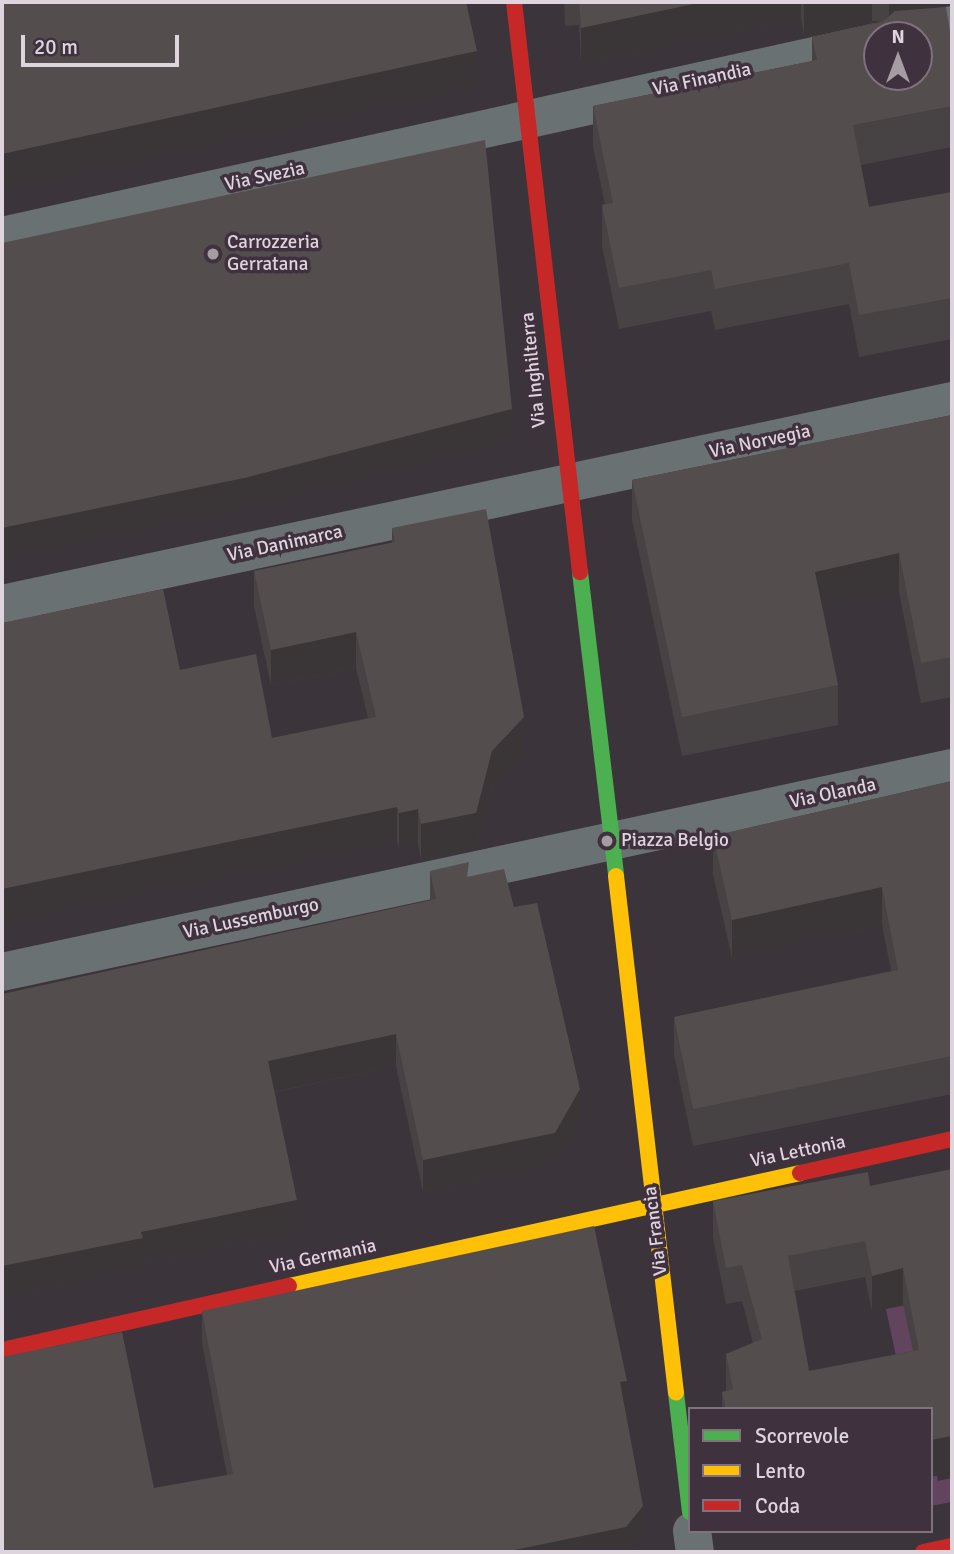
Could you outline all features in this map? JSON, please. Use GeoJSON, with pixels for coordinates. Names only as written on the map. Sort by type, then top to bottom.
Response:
{"type":"FeatureCollection","features":[{"type":"Feature","properties":{"kind":"street","name":"Via Inghilterra"},"geometry":{"type":"LineString","coordinates":[[514,2],[610,841]]}},
{"type":"Feature","properties":{"kind":"street"},"geometry":{"type":"LineString","coordinates":[[933,29],[952,25]]}},
{"type":"Feature","properties":{"kind":"street","name":"Via Finandia"},"geometry":{"type":"LineString","coordinates":[[527,119],[863,44]]}},
{"type":"Feature","properties":{"kind":"street","name":"Via Svezia"},"geometry":{"type":"LineString","coordinates":[[2,236],[527,119]]}},
{"type":"Feature","properties":{"kind":"street","name":"Via Norvegia"},"geometry":{"type":"LineString","coordinates":[[568,483],[952,401]]}},
{"type":"Feature","properties":{"kind":"street","name":"Via Danimarca"},"geometry":{"type":"LineString","coordinates":[[2,604],[568,483]]}},
{"type":"Feature","properties":{"kind":"street","name":"Via Olanda"},"geometry":{"type":"LineString","coordinates":[[610,841],[952,768]]}},
{"type":"Feature","properties":{"kind":"street","name":"Via Lussemburgo"},"geometry":{"type":"LineString","coordinates":[[2,972],[610,841]]}},
{"type":"Feature","properties":{"kind":"street","name":"Via Francia"},"geometry":{"type":"LineString","coordinates":[[610,841],[688,1495]]}},
{"type":"Feature","properties":{"kind":"street","name":"Via Lettonia"},"geometry":{"type":"LineString","coordinates":[[653,1205],[952,1139]]}},
{"type":"Feature","properties":{"kind":"street","name":"Via Germania"},"geometry":{"type":"LineString","coordinates":[[2,1350],[653,1205]]}},
{"type":"Feature","properties":{"kind":"street"},"geometry":{"type":"LineString","coordinates":[[692,1533],[695,1552]]}},
{"type":"Feature","properties":{"kind":"street"},"geometry":{"type":"LineString","coordinates":[[923,1552],[952,1546]]}},
{"type":"Feature","properties":{"kind":"shaded area"},"geometry":{"type":"Polygon","coordinates":[[[952,1296],[908,1407],[907,1407],[886,1309],[952,1296]]]}},
{"type":"Feature","properties":{"kind":"shaded area"},"geometry":{"type":"Polygon","coordinates":[[[933,1456],[938,1481],[952,1478],[952,1502],[933,1506],[933,1456]]]}},
{"type":"Feature","properties":{"kind":"building"},"geometry":{"type":"Polygon","coordinates":[[[2,2],[466,2],[477,51],[2,154],[2,2]]]}},
{"type":"Feature","properties":{"kind":"building"},"geometry":{"type":"Polygon","coordinates":[[[579,2],[702,2],[581,28],[579,2]]]}},
{"type":"Feature","properties":{"kind":"building"},"geometry":{"type":"Polygon","coordinates":[[[946,7],[952,44],[952,106],[853,125],[869,207],[952,192],[952,298],[859,315],[849,263],[715,289],[711,270],[619,288],[602,205],[613,203],[593,106],[817,60],[812,37],[863,26],[863,91],[933,91],[933,21],[883,21],[895,11],[946,7]]]}},
{"type":"Feature","properties":{"kind":"building"},"geometry":{"type":"Polygon","coordinates":[[[485,140],[512,409],[244,478],[2,528],[2,243],[485,140]]]}},
{"type":"Feature","properties":{"kind":"building"},"geometry":{"type":"Polygon","coordinates":[[[952,415],[952,657],[921,663],[899,553],[815,572],[838,685],[682,717],[632,480],[952,415]]]}},
{"type":"Feature","properties":{"kind":"building"},"geometry":{"type":"Polygon","coordinates":[[[486,509],[524,717],[492,751],[476,813],[421,824],[418,809],[399,813],[397,807],[2,889],[2,623],[163,589],[180,670],[256,654],[272,738],[376,717],[356,632],[271,650],[254,571],[395,542],[392,528],[486,509]]]}},
{"type":"Feature","properties":{"kind":"building"},"geometry":{"type":"Polygon","coordinates":[[[952,781],[952,1056],[693,1109],[674,1017],[898,970],[882,887],[732,920],[713,836],[952,781]]]}},
{"type":"Feature","properties":{"kind":"building"},"geometry":{"type":"Polygon","coordinates":[[[469,862],[467,877],[504,869],[514,907],[537,903],[580,1089],[555,1133],[423,1160],[396,1034],[268,1061],[297,1200],[141,1232],[143,1238],[2,1266],[2,994],[436,899],[430,871],[469,862]]]}},
{"type":"Feature","properties":{"kind":"building"},"geometry":{"type":"Polygon","coordinates":[[[952,1169],[952,1436],[933,1440],[933,1407],[726,1407],[722,1392],[733,1389],[726,1354],[762,1339],[742,1265],[726,1268],[713,1201],[868,1172],[870,1186],[952,1169]],[[865,1241],[788,1256],[809,1371],[919,1350],[903,1268],[872,1276],[865,1241]]]}},
{"type":"Feature","properties":{"kind":"building"},"geometry":{"type":"Polygon","coordinates":[[[594,1226],[627,1381],[620,1382],[643,1506],[626,1527],[504,1552],[2,1552],[2,1357],[122,1332],[154,1488],[233,1474],[202,1311],[594,1226]]]}},
{"type":"Feature","properties":{"kind":"traffic: fast"},"geometry":{"type":"LineString","coordinates":[[580,572],[616,876]]}},
{"type":"Feature","properties":{"kind":"traffic: fast"},"geometry":{"type":"LineString","coordinates":[[676,1393],[688,1495]]}},
{"type":"Feature","properties":{"kind":"traffic: slow"},"geometry":{"type":"LineString","coordinates":[[616,876],[676,1393]]}},
{"type":"Feature","properties":{"kind":"traffic: slow"},"geometry":{"type":"LineString","coordinates":[[289,1286],[800,1173]]}},
{"type":"Feature","properties":{"kind":"traffic: jam"},"geometry":{"type":"LineString","coordinates":[[514,2],[580,572]]}},
{"type":"Feature","properties":{"kind":"traffic: jam"},"geometry":{"type":"LineString","coordinates":[[800,1173],[952,1139]]}},
{"type":"Feature","properties":{"kind":"traffic: jam"},"geometry":{"type":"LineString","coordinates":[[2,1350],[289,1286]]}},
{"type":"Feature","properties":{"kind":"traffic: jam"},"geometry":{"type":"LineString","coordinates":[[923,1552],[952,1546]]}},
{"type":"Feature","properties":{"kind":"place","name":"Carrozzeria Gerratana"},"geometry":{"type":"Point","coordinates":[213,254]}},
{"type":"Feature","properties":{"kind":"place","name":"Piazza Belgio"},"geometry":{"type":"Point","coordinates":[607,841]}}]}
